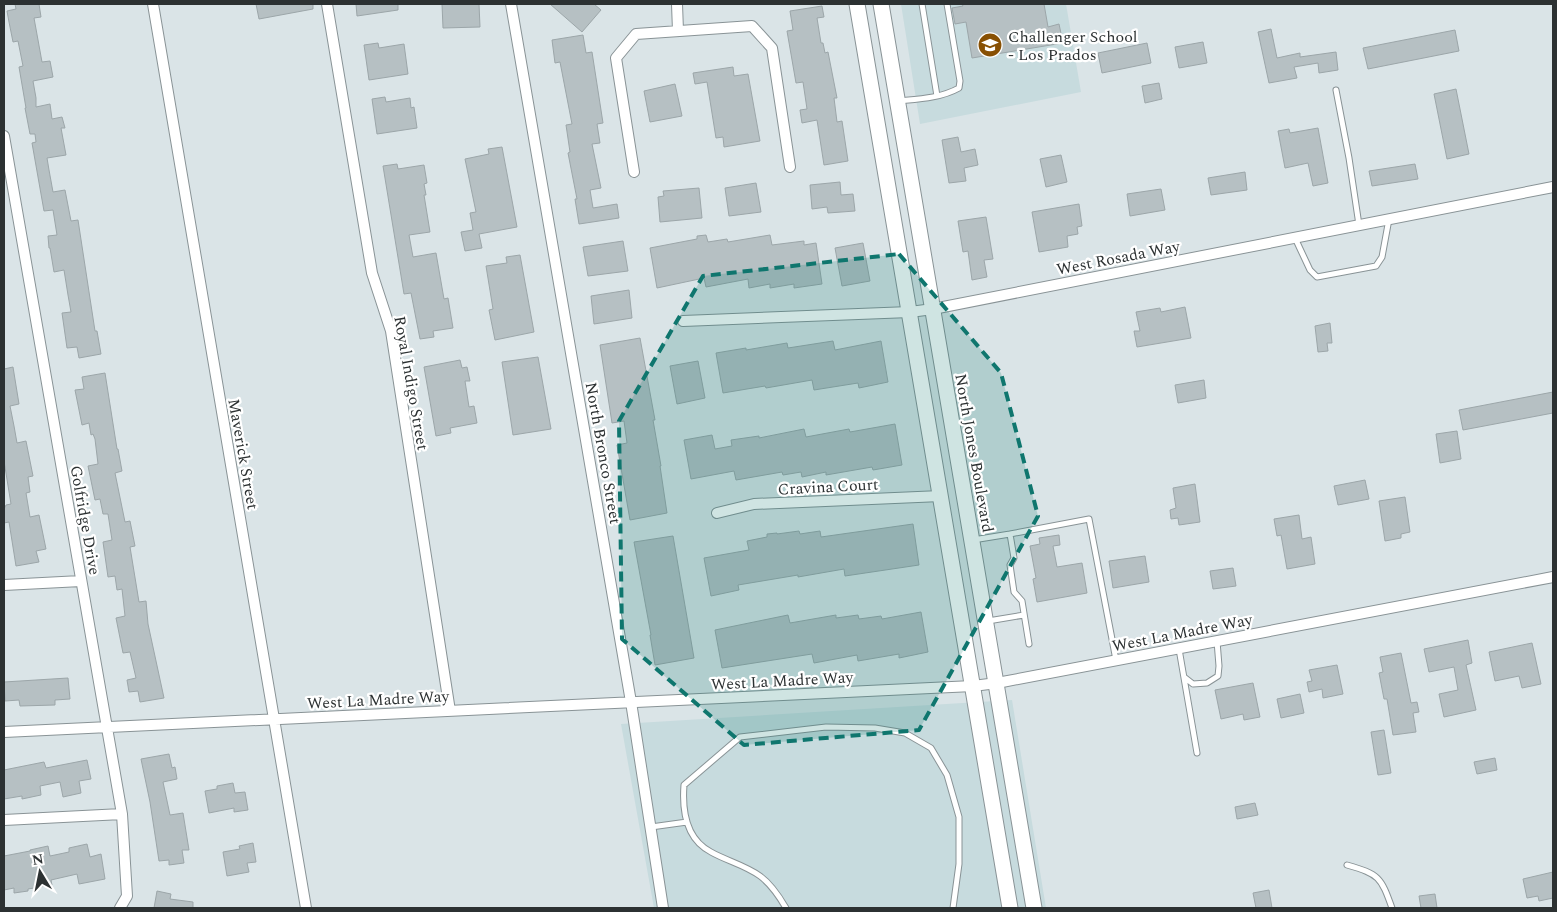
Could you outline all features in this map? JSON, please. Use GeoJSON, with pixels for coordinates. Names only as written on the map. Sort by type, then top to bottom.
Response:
{"type":"FeatureCollection","features":[{"type":"Feature","properties":{"kind":"main road"},"geometry":{"type":"LineString","coordinates":[[857,4],[1010,908]]}},
{"type":"Feature","properties":{"kind":"main road","name":"North Jones Boulevard"},"geometry":{"type":"LineString","coordinates":[[881,4],[1034,908]]}},
{"type":"Feature","properties":{"kind":"street","name":"Maverick Street"},"geometry":{"type":"LineString","coordinates":[[153,4],[306,908]]}},
{"type":"Feature","properties":{"kind":"street","name":"Royal Indigo Street"},"geometry":{"type":"LineString","coordinates":[[327,4],[372,273],[391,331],[450,711]]}},
{"type":"Feature","properties":{"kind":"street","name":"North Bronco Street"},"geometry":{"type":"LineString","coordinates":[[511,4],[632,702],[663,908]]}},
{"type":"Feature","properties":{"kind":"street"},"geometry":{"type":"LineString","coordinates":[[677,4],[678,31]]}},
{"type":"Feature","properties":{"kind":"street"},"geometry":{"type":"LineString","coordinates":[[634,172],[616,58],[636,34],[752,26],[772,48],[790,167]]}},
{"type":"Feature","properties":{"kind":"street","name":"Golfridge Drive"},"geometry":{"type":"LineString","coordinates":[[4,136],[122,814],[127,896],[120,908]]}},
{"type":"Feature","properties":{"kind":"street","name":"West Rosada Way"},"geometry":{"type":"LineString","coordinates":[[683,321],[910,312],[933,309],[1553,187]]}},
{"type":"Feature","properties":{"kind":"street","name":"Cravina Court"},"geometry":{"type":"LineString","coordinates":[[717,513],[754,504],[941,496]]}},
{"type":"Feature","properties":{"kind":"street","name":"West La Madre Way"},"geometry":{"type":"LineString","coordinates":[[4,732],[973,686],[1553,577]]}},
{"type":"Feature","properties":{"kind":"street"},"geometry":{"type":"LineString","coordinates":[[4,585],[81,581]]}},
{"type":"Feature","properties":{"kind":"street"},"geometry":{"type":"LineString","coordinates":[[4,820],[122,814]]}},
{"type":"Feature","properties":{"kind":"lane"},"geometry":{"type":"LineString","coordinates":[[922,4],[937,96]]}},
{"type":"Feature","properties":{"kind":"lane"},"geometry":{"type":"LineString","coordinates":[[898,101],[937,96],[959,88],[960,81],[947,4]]}},
{"type":"Feature","properties":{"kind":"lane"},"geometry":{"type":"LineString","coordinates":[[1336,90],[1359,225]]}},
{"type":"Feature","properties":{"kind":"lane"},"geometry":{"type":"LineString","coordinates":[[1294,238],[1310,270],[1317,276],[1376,266],[1382,257],[1389,219]]}},
{"type":"Feature","properties":{"kind":"lane"},"geometry":{"type":"LineString","coordinates":[[972,540],[1089,519],[1116,660]]}},
{"type":"Feature","properties":{"kind":"lane"},"geometry":{"type":"LineString","coordinates":[[1010,534],[1014,558],[1010,565],[1014,592],[1022,601],[1029,644]]}},
{"type":"Feature","properties":{"kind":"lane"},"geometry":{"type":"LineString","coordinates":[[986,621],[1024,615]]}},
{"type":"Feature","properties":{"kind":"lane"},"geometry":{"type":"LineString","coordinates":[[1184,677],[1193,684],[1207,683],[1218,676],[1217,641]]}},
{"type":"Feature","properties":{"kind":"lane"},"geometry":{"type":"LineString","coordinates":[[1179,648],[1196,753]]}},
{"type":"Feature","properties":{"kind":"lane"},"geometry":{"type":"LineString","coordinates":[[786,908],[772,887],[759,876],[738,863],[709,852],[694,837],[686,822],[683,801],[684,785],[740,737],[826,727],[875,728],[905,733],[931,748],[948,775],[959,817],[959,864],[953,908]]}},
{"type":"Feature","properties":{"kind":"lane"},"geometry":{"type":"LineString","coordinates":[[650,827],[686,822]]}},
{"type":"Feature","properties":{"kind":"lane"},"geometry":{"type":"LineString","coordinates":[[1347,866],[1368,871],[1382,882],[1392,908]]}},
{"type":"Feature","properties":{"kind":"highlighted area"},"geometry":{"type":"Polygon","coordinates":[[[899,254],[1001,373],[1038,516],[919,730],[744,745],[622,639],[619,421],[703,276],[899,254]]]}},
{"type":"Feature","properties":{"kind":"shaded area","name":"Challenger School - Los Prados"},"geometry":{"type":"Polygon","coordinates":[[[901,4],[1066,4],[1081,92],[920,124],[901,4]]]}},
{"type":"Feature","properties":{"kind":"shaded area"},"geometry":{"type":"Polygon","coordinates":[[[1012,700],[1046,908],[654,908],[621,724],[1012,700]]]}},
{"type":"Feature","properties":{"kind":"building"},"geometry":{"type":"Polygon","coordinates":[[[15,4],[39,4],[41,17],[34,18],[42,62],[50,61],[53,77],[33,81],[36,107],[50,104],[52,119],[62,117],[65,128],[61,128],[66,155],[47,158],[53,192],[65,190],[71,221],[78,220],[95,331],[97,331],[101,354],[79,358],[77,347],[67,348],[62,313],[71,312],[64,270],[54,272],[49,248],[48,236],[57,235],[53,210],[44,211],[32,143],[36,142],[35,134],[30,134],[19,67],[23,66],[18,41],[13,42],[7,11],[16,9],[15,4]]]}},
{"type":"Feature","properties":{"kind":"building"},"geometry":{"type":"Polygon","coordinates":[[[256,4],[313,4],[313,9],[259,19],[256,4]]]}},
{"type":"Feature","properties":{"kind":"building"},"geometry":{"type":"Polygon","coordinates":[[[356,4],[398,4],[398,10],[357,16],[356,4]]]}},
{"type":"Feature","properties":{"kind":"building"},"geometry":{"type":"Polygon","coordinates":[[[442,4],[479,4],[480,27],[443,28],[442,4]]]}},
{"type":"Feature","properties":{"kind":"building"},"geometry":{"type":"Polygon","coordinates":[[[550,4],[594,4],[601,10],[582,32],[550,4]]]}},
{"type":"Feature","properties":{"kind":"building"},"geometry":{"type":"Polygon","coordinates":[[[962,4],[1044,4],[1048,27],[1059,24],[1063,43],[972,58],[966,22],[955,24],[952,8],[963,6],[962,4]]]}},
{"type":"Feature","properties":{"kind":"building"},"geometry":{"type":"Polygon","coordinates":[[[822,6],[824,17],[817,18],[821,43],[823,43],[825,53],[828,52],[837,98],[834,98],[837,122],[842,121],[848,161],[824,165],[817,120],[802,123],[800,110],[807,109],[803,82],[796,83],[787,31],[793,30],[790,11],[822,6]]]}},
{"type":"Feature","properties":{"kind":"building"},"geometry":{"type":"Polygon","coordinates":[[[1271,29],[1277,58],[1300,53],[1300,57],[1336,52],[1338,70],[1319,73],[1318,63],[1294,67],[1297,78],[1269,83],[1258,32],[1271,29]]]}},
{"type":"Feature","properties":{"kind":"building"},"geometry":{"type":"Polygon","coordinates":[[[1455,30],[1459,51],[1368,69],[1363,48],[1455,30]]]}},
{"type":"Feature","properties":{"kind":"building"},"geometry":{"type":"Polygon","coordinates":[[[583,35],[586,53],[592,52],[603,123],[597,124],[600,143],[592,144],[601,188],[590,190],[593,208],[617,204],[619,218],[579,224],[575,199],[577,199],[568,153],[570,152],[566,125],[572,124],[560,62],[555,63],[552,40],[583,35]]]}},
{"type":"Feature","properties":{"kind":"building"},"geometry":{"type":"Polygon","coordinates":[[[1203,42],[1207,63],[1179,68],[1175,47],[1203,42]]]}},
{"type":"Feature","properties":{"kind":"building"},"geometry":{"type":"Polygon","coordinates":[[[378,43],[379,48],[404,44],[408,74],[369,80],[364,45],[378,43]]]}},
{"type":"Feature","properties":{"kind":"building"},"geometry":{"type":"Polygon","coordinates":[[[1147,43],[1151,63],[1102,73],[1098,53],[1147,43]]]}},
{"type":"Feature","properties":{"kind":"building"},"geometry":{"type":"Polygon","coordinates":[[[733,67],[734,76],[748,74],[760,141],[724,147],[723,137],[716,138],[707,82],[695,84],[693,73],[733,67]]]}},
{"type":"Feature","properties":{"kind":"building"},"geometry":{"type":"Polygon","coordinates":[[[1159,83],[1162,99],[1145,103],[1142,86],[1159,83]]]}},
{"type":"Feature","properties":{"kind":"building"},"geometry":{"type":"Polygon","coordinates":[[[675,84],[682,116],[650,122],[644,91],[675,84]]]}},
{"type":"Feature","properties":{"kind":"building"},"geometry":{"type":"Polygon","coordinates":[[[1456,89],[1469,154],[1447,159],[1434,94],[1456,89]]]}},
{"type":"Feature","properties":{"kind":"building"},"geometry":{"type":"Polygon","coordinates":[[[385,97],[386,102],[410,98],[411,108],[414,107],[417,128],[377,134],[372,99],[385,97]]]}},
{"type":"Feature","properties":{"kind":"building"},"geometry":{"type":"Polygon","coordinates":[[[1318,128],[1328,183],[1313,186],[1308,163],[1285,168],[1278,131],[1289,129],[1290,133],[1318,128]]]}},
{"type":"Feature","properties":{"kind":"building"},"geometry":{"type":"Polygon","coordinates":[[[958,137],[961,152],[975,149],[978,165],[964,168],[966,181],[949,183],[942,140],[958,137]]]}},
{"type":"Feature","properties":{"kind":"building"},"geometry":{"type":"Polygon","coordinates":[[[502,147],[517,227],[479,234],[482,248],[465,251],[461,232],[473,230],[470,213],[476,212],[465,159],[489,154],[488,149],[502,147]]]}},
{"type":"Feature","properties":{"kind":"building"},"geometry":{"type":"Polygon","coordinates":[[[1061,155],[1067,182],[1046,187],[1040,159],[1061,155]]]}},
{"type":"Feature","properties":{"kind":"building"},"geometry":{"type":"Polygon","coordinates":[[[397,164],[398,169],[424,165],[427,183],[424,184],[426,195],[424,195],[430,232],[409,235],[413,257],[436,253],[444,299],[448,298],[453,328],[433,331],[434,337],[420,339],[411,293],[404,294],[383,166],[397,164]]]}},
{"type":"Feature","properties":{"kind":"building"},"geometry":{"type":"Polygon","coordinates":[[[1415,164],[1418,179],[1372,186],[1369,171],[1415,164]]]}},
{"type":"Feature","properties":{"kind":"building"},"geometry":{"type":"Polygon","coordinates":[[[1245,172],[1247,190],[1211,195],[1208,178],[1245,172]]]}},
{"type":"Feature","properties":{"kind":"building"},"geometry":{"type":"Polygon","coordinates":[[[840,182],[841,195],[853,194],[855,211],[828,213],[827,207],[812,209],[810,185],[840,182]]]}},
{"type":"Feature","properties":{"kind":"building"},"geometry":{"type":"Polygon","coordinates":[[[756,183],[761,212],[729,216],[725,188],[756,183]]]}},
{"type":"Feature","properties":{"kind":"building"},"geometry":{"type":"Polygon","coordinates":[[[699,188],[702,218],[660,222],[658,197],[664,196],[663,191],[699,188]]]}},
{"type":"Feature","properties":{"kind":"building"},"geometry":{"type":"Polygon","coordinates":[[[1161,189],[1165,210],[1130,216],[1127,194],[1161,189]]]}},
{"type":"Feature","properties":{"kind":"building"},"geometry":{"type":"Polygon","coordinates":[[[1079,204],[1082,226],[1077,227],[1078,234],[1067,236],[1068,247],[1039,252],[1032,212],[1079,204]]]}},
{"type":"Feature","properties":{"kind":"building"},"geometry":{"type":"Polygon","coordinates":[[[986,217],[993,259],[984,260],[987,277],[972,280],[968,251],[963,252],[958,221],[986,217]]]}},
{"type":"Feature","properties":{"kind":"building"},"geometry":{"type":"Polygon","coordinates":[[[706,235],[708,242],[727,239],[728,242],[770,235],[772,245],[804,241],[804,245],[816,243],[822,284],[794,288],[794,284],[770,288],[770,284],[749,288],[748,279],[706,287],[704,278],[657,288],[650,248],[697,239],[697,236],[706,235]]]}},
{"type":"Feature","properties":{"kind":"building"},"geometry":{"type":"Polygon","coordinates":[[[623,241],[628,271],[588,276],[583,247],[623,241]]]}},
{"type":"Feature","properties":{"kind":"building"},"geometry":{"type":"Polygon","coordinates":[[[863,243],[870,281],[842,286],[835,248],[863,243]]]}},
{"type":"Feature","properties":{"kind":"building"},"geometry":{"type":"Polygon","coordinates":[[[520,255],[534,332],[495,340],[489,310],[493,309],[486,266],[507,263],[506,257],[520,255]]]}},
{"type":"Feature","properties":{"kind":"building"},"geometry":{"type":"Polygon","coordinates":[[[629,290],[632,318],[594,324],[591,296],[629,290]]]}},
{"type":"Feature","properties":{"kind":"building"},"geometry":{"type":"Polygon","coordinates":[[[1185,307],[1191,338],[1137,347],[1134,331],[1140,331],[1136,312],[1160,308],[1161,312],[1185,307]]]}},
{"type":"Feature","properties":{"kind":"building"},"geometry":{"type":"Polygon","coordinates":[[[1330,323],[1332,343],[1327,343],[1328,351],[1318,352],[1315,326],[1330,323]]]}},
{"type":"Feature","properties":{"kind":"building"},"geometry":{"type":"Polygon","coordinates":[[[640,338],[655,420],[653,420],[667,513],[630,520],[617,445],[627,443],[624,421],[612,423],[600,345],[640,338]]]}},
{"type":"Feature","properties":{"kind":"building"},"geometry":{"type":"Polygon","coordinates":[[[833,341],[835,350],[881,341],[888,382],[859,388],[858,383],[814,390],[812,380],[723,393],[716,353],[787,343],[788,348],[833,341]]]}},
{"type":"Feature","properties":{"kind":"building"},"geometry":{"type":"Polygon","coordinates":[[[538,357],[551,429],[513,435],[502,362],[538,357]]]}},
{"type":"Feature","properties":{"kind":"building"},"geometry":{"type":"Polygon","coordinates":[[[460,360],[462,368],[467,367],[470,381],[465,381],[469,407],[474,406],[477,423],[450,428],[451,433],[436,436],[424,367],[460,360]]]}},
{"type":"Feature","properties":{"kind":"building"},"geometry":{"type":"Polygon","coordinates":[[[698,361],[705,398],[677,404],[670,366],[698,361]]]}},
{"type":"Feature","properties":{"kind":"building"},"geometry":{"type":"Polygon","coordinates":[[[13,367],[19,404],[10,406],[17,443],[26,441],[33,476],[28,477],[30,492],[26,493],[30,517],[39,515],[46,549],[36,551],[39,562],[16,566],[9,522],[4,523],[4,509],[6,505],[11,504],[4,461],[4,369],[13,367]]]}},
{"type":"Feature","properties":{"kind":"building"},"geometry":{"type":"Polygon","coordinates":[[[105,373],[122,471],[115,473],[125,522],[130,521],[135,546],[130,547],[139,602],[146,601],[148,624],[164,698],[140,702],[138,691],[129,692],[127,680],[136,678],[130,652],[123,653],[116,618],[125,616],[122,589],[117,590],[115,576],[108,577],[103,542],[112,540],[108,514],[103,514],[100,499],[95,500],[88,466],[98,464],[95,439],[93,434],[91,435],[89,423],[82,425],[75,390],[84,389],[82,377],[105,373]]]}},
{"type":"Feature","properties":{"kind":"building"},"geometry":{"type":"Polygon","coordinates":[[[1204,380],[1206,398],[1178,403],[1175,385],[1204,380]]]}},
{"type":"Feature","properties":{"kind":"building"},"geometry":{"type":"Polygon","coordinates":[[[1553,392],[1553,413],[1463,430],[1459,410],[1553,392]]]}},
{"type":"Feature","properties":{"kind":"building"},"geometry":{"type":"Polygon","coordinates":[[[895,424],[902,465],[873,470],[872,467],[826,475],[826,472],[802,477],[801,472],[783,475],[782,472],[736,480],[734,471],[691,479],[684,440],[712,435],[715,449],[732,446],[731,440],[759,436],[759,438],[804,429],[806,437],[849,429],[850,432],[895,424]]]}},
{"type":"Feature","properties":{"kind":"building"},"geometry":{"type":"Polygon","coordinates":[[[1457,431],[1461,459],[1440,463],[1436,434],[1457,431]]]}},
{"type":"Feature","properties":{"kind":"building"},"geometry":{"type":"Polygon","coordinates":[[[1365,480],[1369,499],[1338,505],[1334,486],[1365,480]]]}},
{"type":"Feature","properties":{"kind":"building"},"geometry":{"type":"Polygon","coordinates":[[[1195,484],[1200,522],[1179,525],[1178,518],[1171,519],[1170,510],[1176,508],[1173,488],[1195,484]]]}},
{"type":"Feature","properties":{"kind":"building"},"geometry":{"type":"Polygon","coordinates":[[[1405,497],[1410,532],[1401,534],[1401,538],[1385,541],[1379,501],[1405,497]]]}},
{"type":"Feature","properties":{"kind":"building"},"geometry":{"type":"Polygon","coordinates":[[[1299,515],[1302,539],[1311,537],[1315,564],[1287,569],[1281,535],[1277,536],[1274,519],[1299,515]]]}},
{"type":"Feature","properties":{"kind":"building"},"geometry":{"type":"Polygon","coordinates":[[[913,524],[919,565],[845,576],[844,569],[798,577],[798,575],[738,585],[739,590],[711,596],[704,558],[749,550],[747,541],[767,537],[767,534],[799,531],[800,534],[820,531],[821,537],[913,524]]]}},
{"type":"Feature","properties":{"kind":"building"},"geometry":{"type":"Polygon","coordinates":[[[1059,535],[1060,545],[1053,546],[1057,567],[1082,563],[1087,593],[1037,602],[1033,579],[1036,578],[1030,546],[1040,544],[1039,538],[1059,535]]]}},
{"type":"Feature","properties":{"kind":"building"},"geometry":{"type":"Polygon","coordinates":[[[673,536],[694,658],[655,665],[634,542],[673,536]]]}},
{"type":"Feature","properties":{"kind":"building"},"geometry":{"type":"Polygon","coordinates":[[[1145,556],[1149,582],[1113,588],[1109,561],[1145,556]]]}},
{"type":"Feature","properties":{"kind":"building"},"geometry":{"type":"Polygon","coordinates":[[[1233,568],[1236,586],[1213,589],[1210,571],[1233,568]]]}},
{"type":"Feature","properties":{"kind":"building"},"geometry":{"type":"Polygon","coordinates":[[[921,612],[928,652],[899,658],[899,654],[858,661],[857,655],[814,663],[812,654],[722,668],[715,630],[788,615],[790,623],[836,615],[836,618],[858,615],[859,619],[881,616],[882,619],[921,612]]]}},
{"type":"Feature","properties":{"kind":"building"},"geometry":{"type":"Polygon","coordinates":[[[1468,640],[1472,663],[1466,665],[1476,710],[1444,717],[1439,694],[1458,690],[1454,667],[1429,672],[1424,649],[1468,640]]]}},
{"type":"Feature","properties":{"kind":"building"},"geometry":{"type":"Polygon","coordinates":[[[1532,643],[1541,684],[1522,688],[1519,676],[1495,681],[1489,652],[1532,643]]]}},
{"type":"Feature","properties":{"kind":"building"},"geometry":{"type":"Polygon","coordinates":[[[1401,653],[1411,703],[1417,702],[1419,712],[1413,713],[1416,732],[1393,735],[1387,699],[1384,699],[1379,673],[1383,672],[1380,657],[1401,653]]]}},
{"type":"Feature","properties":{"kind":"building"},"geometry":{"type":"Polygon","coordinates":[[[1337,665],[1343,694],[1323,698],[1322,689],[1309,692],[1307,682],[1312,681],[1309,670],[1337,665]]]}},
{"type":"Feature","properties":{"kind":"building"},"geometry":{"type":"Polygon","coordinates":[[[68,678],[70,699],[55,700],[55,705],[20,706],[19,700],[5,701],[4,682],[68,678]]]}},
{"type":"Feature","properties":{"kind":"building"},"geometry":{"type":"Polygon","coordinates":[[[1253,683],[1260,717],[1244,720],[1243,714],[1221,719],[1215,690],[1253,683]]]}},
{"type":"Feature","properties":{"kind":"building"},"geometry":{"type":"Polygon","coordinates":[[[1300,694],[1304,713],[1281,718],[1277,699],[1300,694]]]}},
{"type":"Feature","properties":{"kind":"building"},"geometry":{"type":"Polygon","coordinates":[[[1384,730],[1391,773],[1378,775],[1371,732],[1384,730]]]}},
{"type":"Feature","properties":{"kind":"building"},"geometry":{"type":"Polygon","coordinates":[[[169,754],[172,768],[175,767],[177,779],[163,782],[170,815],[183,813],[189,850],[182,850],[184,863],[169,865],[169,860],[159,861],[141,759],[169,754]]]}},
{"type":"Feature","properties":{"kind":"building"},"geometry":{"type":"Polygon","coordinates":[[[1495,758],[1497,770],[1477,774],[1474,762],[1495,758]]]}},
{"type":"Feature","properties":{"kind":"building"},"geometry":{"type":"Polygon","coordinates":[[[87,760],[91,779],[79,781],[81,793],[63,797],[60,782],[40,786],[41,795],[22,799],[22,796],[4,799],[4,770],[44,762],[46,768],[87,760]]]}},
{"type":"Feature","properties":{"kind":"building"},"geometry":{"type":"Polygon","coordinates":[[[233,783],[235,793],[245,792],[248,810],[234,812],[234,808],[209,813],[205,791],[217,789],[217,786],[233,783]]]}},
{"type":"Feature","properties":{"kind":"building"},"geometry":{"type":"Polygon","coordinates":[[[1255,803],[1258,815],[1237,819],[1235,807],[1255,803]]]}},
{"type":"Feature","properties":{"kind":"building"},"geometry":{"type":"Polygon","coordinates":[[[253,843],[256,862],[247,863],[249,872],[227,876],[223,852],[240,849],[239,846],[253,843]]]}},
{"type":"Feature","properties":{"kind":"building"},"geometry":{"type":"Polygon","coordinates":[[[87,844],[90,857],[101,854],[105,879],[79,884],[77,874],[51,880],[52,885],[28,889],[28,891],[14,893],[14,888],[4,890],[4,856],[48,846],[50,856],[69,852],[69,848],[87,844]]]}},
{"type":"Feature","properties":{"kind":"building"},"geometry":{"type":"Polygon","coordinates":[[[1553,872],[1553,898],[1539,901],[1538,896],[1527,898],[1523,879],[1553,872]]]}},
{"type":"Feature","properties":{"kind":"building"},"geometry":{"type":"Polygon","coordinates":[[[1269,890],[1272,908],[1256,908],[1253,893],[1269,890]]]}},
{"type":"Feature","properties":{"kind":"building"},"geometry":{"type":"Polygon","coordinates":[[[157,891],[171,894],[170,899],[193,902],[193,908],[154,908],[157,891]]]}},
{"type":"Feature","properties":{"kind":"building"},"geometry":{"type":"Polygon","coordinates":[[[1435,894],[1437,908],[1421,908],[1419,896],[1435,894]]]}},
{"type":"Feature","properties":{"kind":"place","name":"Challenger School - Los Prados"},"geometry":{"type":"Point","coordinates":[990,45]}}]}
